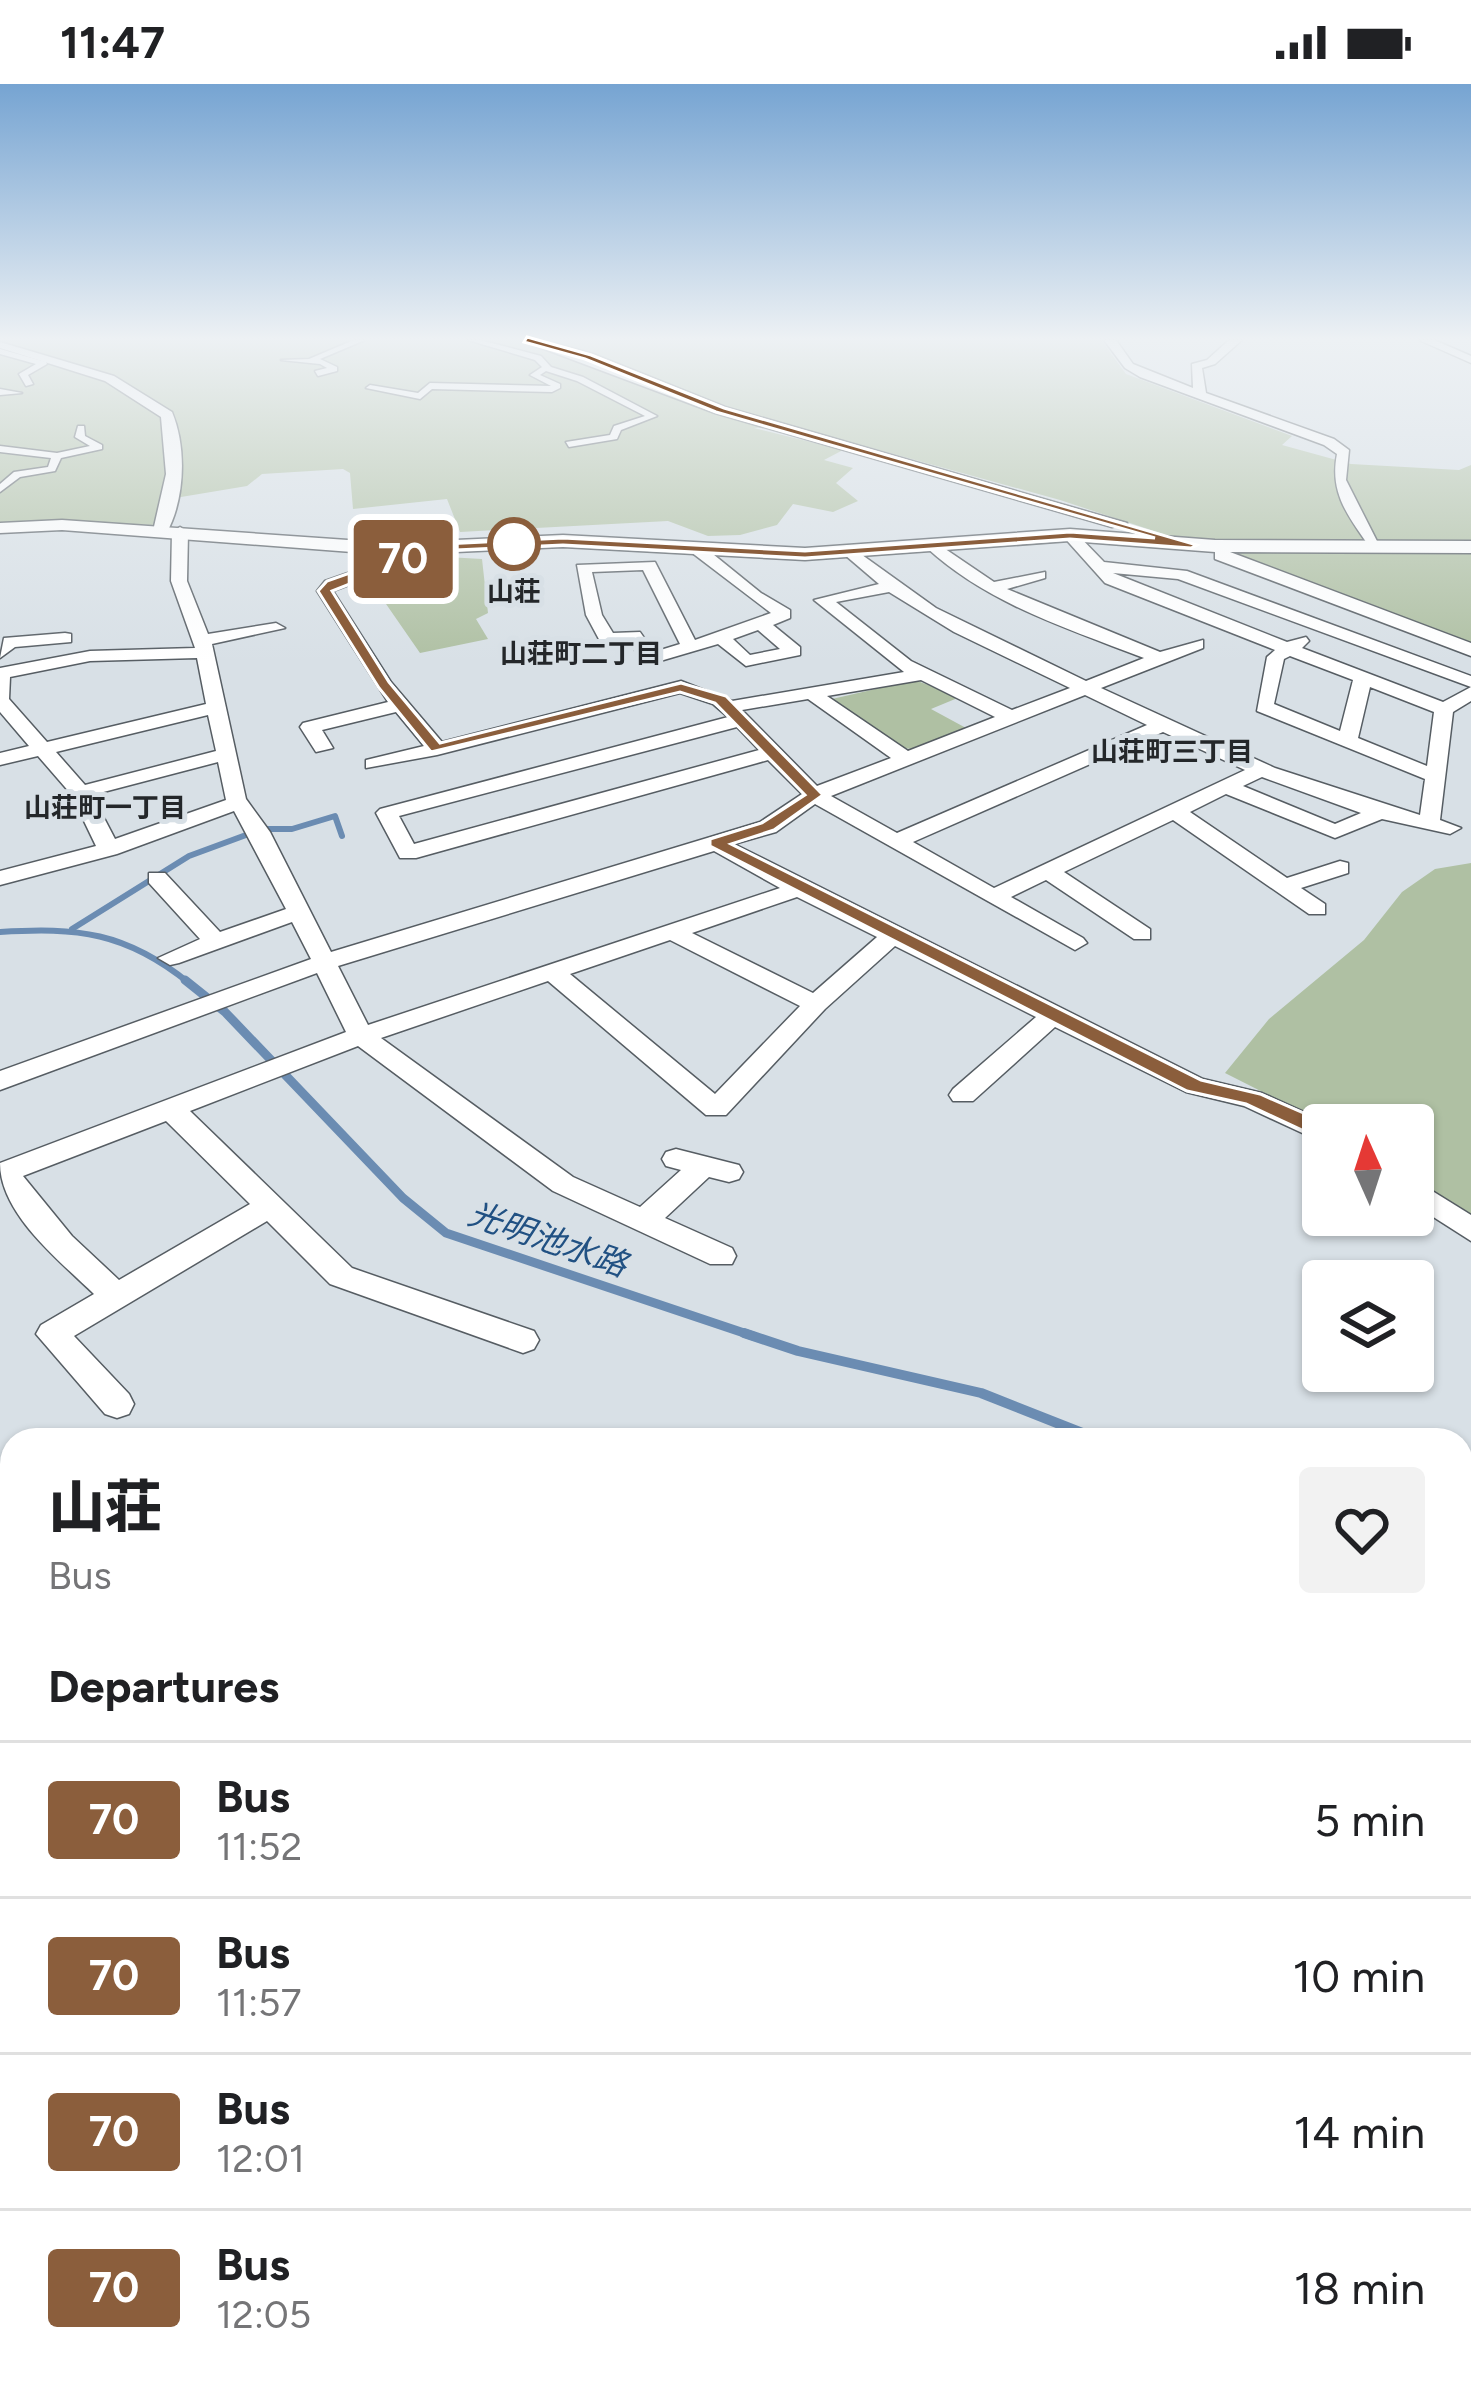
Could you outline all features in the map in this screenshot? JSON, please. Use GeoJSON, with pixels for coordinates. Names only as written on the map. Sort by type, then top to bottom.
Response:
{"type":"FeatureCollection","features":[{"type":"Feature","properties":{"kind":"street"},"geometry":{"type":"LineString","coordinates":[[0,449],[57,456],[96,448]]}},
{"type":"Feature","properties":{"kind":"street"},"geometry":{"type":"LineString","coordinates":[[173,448],[170,532],[238,803],[259,832],[361,1036],[563,1184],[721,1256]]}},
{"type":"Feature","properties":{"kind":"street"},"geometry":{"type":"LineString","coordinates":[[851,448],[1191,545],[1471,650]]}},
{"type":"Feature","properties":{"kind":"street"},"geometry":{"type":"LineString","coordinates":[[1337,448],[1344,453],[1340,480],[1346,500],[1376,546]]}},
{"type":"Feature","properties":{"kind":"street"},"geometry":{"type":"LineString","coordinates":[[0,489],[17,474],[52,469],[57,456]]}},
{"type":"Feature","properties":{"kind":"street"},"geometry":{"type":"LineString","coordinates":[[0,528],[50,525],[408,549],[602,543],[851,552],[1070,535],[1191,545],[1471,547]]}},
{"type":"Feature","properties":{"kind":"street"},"geometry":{"type":"LineString","coordinates":[[1070,535],[1111,580],[1444,709]]}},
{"type":"Feature","properties":{"kind":"street"},"geometry":{"type":"LineString","coordinates":[[602,543],[603,567]]}},
{"type":"Feature","properties":{"kind":"street"},"geometry":{"type":"LineString","coordinates":[[932,545],[948,562],[995,586],[1159,658]]}},
{"type":"Feature","properties":{"kind":"street"},"geometry":{"type":"LineString","coordinates":[[408,549],[404,559],[335,578],[325,591],[400,705],[437,748]]}},
{"type":"Feature","properties":{"kind":"street"},"geometry":{"type":"LineString","coordinates":[[690,647],[650,565],[583,568],[594,615],[607,639],[634,636],[650,659],[690,647],[761,624],[784,614],[755,597],[697,549]]}},
{"type":"Feature","properties":{"kind":"street"},"geometry":{"type":"LineString","coordinates":[[851,552],[956,627],[1162,725],[1378,813],[1439,826],[1434,776],[1444,709]]}},
{"type":"Feature","properties":{"kind":"street"},"geometry":{"type":"LineString","coordinates":[[1098,567],[1181,574],[1471,682]]}},
{"type":"Feature","properties":{"kind":"street"},"geometry":{"type":"LineString","coordinates":[[995,586],[1039,575]]}},
{"type":"Feature","properties":{"kind":"street"},"geometry":{"type":"LineString","coordinates":[[896,586],[823,601],[923,674],[1010,717]]}},
{"type":"Feature","properties":{"kind":"street"},"geometry":{"type":"LineString","coordinates":[[721,637],[746,661],[794,651],[761,624]]}},
{"type":"Feature","properties":{"kind":"street"},"geometry":{"type":"LineString","coordinates":[[6,652],[90,656],[202,646],[276,628]]}},
{"type":"Feature","properties":{"kind":"street"},"geometry":{"type":"LineString","coordinates":[[1327,628],[1276,656],[1264,707],[1434,776]]}},
{"type":"Feature","properties":{"kind":"street"},"geometry":{"type":"LineString","coordinates":[[6,652],[65,638]]}},
{"type":"Feature","properties":{"kind":"street"},"geometry":{"type":"LineString","coordinates":[[0,1081],[322,964],[768,827],[814,795],[1197,644]]}},
{"type":"Feature","properties":{"kind":"street"},"geometry":{"type":"LineString","coordinates":[[6,652],[0,700],[80,792],[109,849]]}},
{"type":"Feature","properties":{"kind":"street"},"geometry":{"type":"LineString","coordinates":[[770,753],[408,853],[386,813],[811,693],[923,674]]}},
{"type":"Feature","properties":{"kind":"street"},"geometry":{"type":"LineString","coordinates":[[1346,741],[1363,678]]}},
{"type":"Feature","properties":{"kind":"street"},"geometry":{"type":"LineString","coordinates":[[373,764],[611,699],[681,687],[721,700],[814,795],[1075,944]]}},
{"type":"Feature","properties":{"kind":"street"},"geometry":{"type":"LineString","coordinates":[[811,693],[906,758]]}},
{"type":"Feature","properties":{"kind":"street"},"geometry":{"type":"LineString","coordinates":[[1444,709],[1471,693]]}},
{"type":"Feature","properties":{"kind":"street"},"geometry":{"type":"LineString","coordinates":[[323,748],[306,719],[400,705]]}},
{"type":"Feature","properties":{"kind":"street"},"geometry":{"type":"LineString","coordinates":[[0,759],[217,707]]}},
{"type":"Feature","properties":{"kind":"street"},"geometry":{"type":"LineString","coordinates":[[895,842],[1162,725]]}},
{"type":"Feature","properties":{"kind":"street"},"geometry":{"type":"LineString","coordinates":[[80,792],[226,754]]}},
{"type":"Feature","properties":{"kind":"street"},"geometry":{"type":"LineString","coordinates":[[993,897],[1265,768]]}},
{"type":"Feature","properties":{"kind":"street"},"geometry":{"type":"LineString","coordinates":[[1227,787],[1335,832],[1378,813]]}},
{"type":"Feature","properties":{"kind":"street"},"geometry":{"type":"LineString","coordinates":[[0,878],[109,849],[238,803]]}},
{"type":"Feature","properties":{"kind":"street"},"geometry":{"type":"LineString","coordinates":[[1175,812],[1317,909]]}},
{"type":"Feature","properties":{"kind":"street"},"geometry":{"type":"LineString","coordinates":[[716,843],[1195,1086],[1252,1099],[1302,1121]]}},
{"type":"Feature","properties":{"kind":"street"},"geometry":{"type":"LineString","coordinates":[[1284,886],[1340,868]]}},
{"type":"Feature","properties":{"kind":"street"},"geometry":{"type":"LineString","coordinates":[[1047,871],[1142,934]]}},
{"type":"Feature","properties":{"kind":"street"},"geometry":{"type":"LineString","coordinates":[[157,878],[214,940]]}},
{"type":"Feature","properties":{"kind":"street"},"geometry":{"type":"LineString","coordinates":[[116,1296],[61,1244],[2,1173],[361,1036],[799,889]]}},
{"type":"Feature","properties":{"kind":"street"},"geometry":{"type":"LineString","coordinates":[[170,958],[296,913]]}},
{"type":"Feature","properties":{"kind":"street"},"geometry":{"type":"LineString","coordinates":[[670,932],[817,1004]]}},
{"type":"Feature","properties":{"kind":"street"},"geometry":{"type":"LineString","coordinates":[[552,973],[716,1109],[817,1004],[892,935]]}},
{"type":"Feature","properties":{"kind":"street"},"geometry":{"type":"LineString","coordinates":[[963,1094],[1053,1015]]}},
{"type":"Feature","properties":{"kind":"street"},"geometry":{"type":"LineString","coordinates":[[171,1109],[341,1276],[523,1340]]}},
{"type":"Feature","properties":{"kind":"street"},"geometry":{"type":"LineString","coordinates":[[644,1220],[703,1165]]}},
{"type":"Feature","properties":{"kind":"street"},"geometry":{"type":"LineString","coordinates":[[1434,1204],[1471,1230]]}},
{"type":"Feature","properties":{"kind":"street"},"geometry":{"type":"LineString","coordinates":[[117,1404],[52,1334],[269,1205]]}},
{"type":"Feature","properties":{"kind":"green space"},"geometry":{"type":"Polygon","coordinates":[[[0,448],[833,448],[843,450],[824,460],[853,468],[836,483],[858,501],[833,512],[793,504],[777,525],[740,535],[708,536],[668,521],[460,532],[447,499],[353,509],[350,473],[343,469],[262,474],[247,486],[169,499],[160,521],[152,525],[0,524],[0,448]]]}},
{"type":"Feature","properties":{"kind":"green space"},"geometry":{"type":"Polygon","coordinates":[[[871,448],[1291,448],[1351,464],[1459,470],[1471,465],[1471,649],[1242,560],[1060,500],[871,448]]]}},
{"type":"Feature","properties":{"kind":"green space"},"geometry":{"type":"Polygon","coordinates":[[[412,555],[482,559],[488,613],[476,619],[488,639],[420,653],[368,578],[408,563],[412,555]]]}},
{"type":"Feature","properties":{"kind":"green space"},"geometry":{"type":"Polygon","coordinates":[[[915,680],[960,697],[931,709],[966,728],[912,749],[902,748],[832,699],[915,680]]]}},
{"type":"Feature","properties":{"kind":"green space"},"geometry":{"type":"Polygon","coordinates":[[[1471,863],[1471,1221],[1434,1196],[1434,1104],[1302,1104],[1302,1112],[1225,1073],[1269,1019],[1364,940],[1402,892],[1435,869],[1471,863]]]}},
{"type":"Feature","properties":{"kind":"waterway"},"geometry":{"type":"LineString","coordinates":[[267,829],[292,829],[335,816],[342,836]]}},
{"type":"Feature","properties":{"kind":"waterway"},"geometry":{"type":"LineString","coordinates":[[72,929],[189,856],[246,835]]}},
{"type":"Feature","properties":{"kind":"waterway","name":"光明池水路"},"geometry":{"type":"LineString","coordinates":[[0,932],[100,936],[144,953],[186,981]]}},
{"type":"Feature","properties":{"kind":"waterway","name":"光明池水路"},"geometry":{"type":"LineString","coordinates":[[186,981],[189,983]]}},
{"type":"Feature","properties":{"kind":"waterway","name":"光明池水路"},"geometry":{"type":"LineString","coordinates":[[186,981],[225,1012],[403,1198],[446,1233],[753,1336]]}},
{"type":"Feature","properties":{"kind":"waterway","name":"光明池水路"},"geometry":{"type":"LineString","coordinates":[[744,1333],[753,1336]]}},
{"type":"Feature","properties":{"kind":"waterway","name":"光明池水路"},"geometry":{"type":"LineString","coordinates":[[753,1336],[798,1351],[981,1393],[1070,1428]]}},
{"type":"Feature","properties":{"kind":"bus line","name":"70"},"geometry":{"type":"LineString","coordinates":[[850,448],[1191,545],[1070,535],[830,554],[563,541],[408,549],[404,559],[331,584],[325,591],[384,685],[437,748],[681,687],[721,700],[814,795],[768,827],[716,843],[1195,1086],[1252,1099],[1302,1119]]}},
{"type":"Feature","properties":{"kind":"place","name":"山荘"},"geometry":{"type":"Point","coordinates":[514,544]}},
{"type":"Feature","properties":{"kind":"district","name":"山荘町二丁目"},"geometry":{"type":"Point","coordinates":[581,653]}},
{"type":"Feature","properties":{"kind":"district","name":"山荘町三丁目"},"geometry":{"type":"Point","coordinates":[1172,751]}},
{"type":"Feature","properties":{"kind":"district","name":"山荘町一丁目"},"geometry":{"type":"Point","coordinates":[105,807]}}]}
